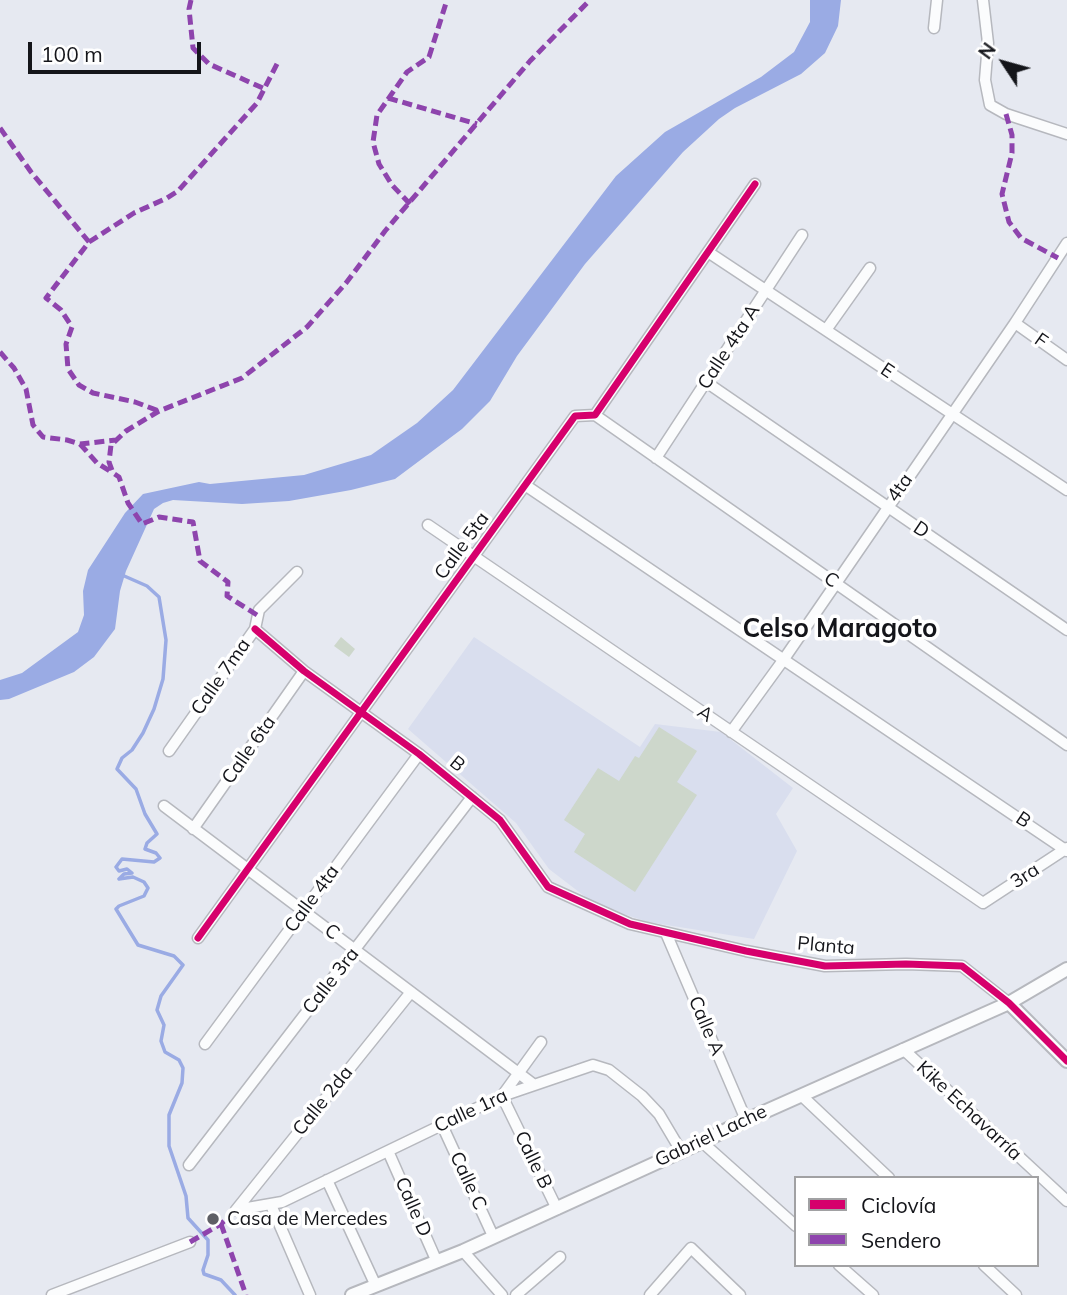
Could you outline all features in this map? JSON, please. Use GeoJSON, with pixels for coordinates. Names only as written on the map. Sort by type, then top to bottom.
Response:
{"type":"FeatureCollection","features":[{"type":"Feature","properties":{"kind":"street"},"geometry":{"type":"LineString","coordinates":[[934,28],[937,0]]}},
{"type":"Feature","properties":{"kind":"street"},"geometry":{"type":"LineString","coordinates":[[983,0],[988,43],[985,80],[990,104],[1006,114],[1067,134]]}},
{"type":"Feature","properties":{"kind":"street","name":"Calle 5ta"},"geometry":{"type":"LineString","coordinates":[[198,938],[576,416],[595,415],[755,184]]}},
{"type":"Feature","properties":{"kind":"street","name":"Calle 4ta A"},"geometry":{"type":"LineString","coordinates":[[656,458],[802,235]]}},
{"type":"Feature","properties":{"kind":"street","name":"4ta"},"geometry":{"type":"LineString","coordinates":[[731,732],[1015,323],[1067,243]]}},
{"type":"Feature","properties":{"kind":"street","name":"E"},"geometry":{"type":"LineString","coordinates":[[708,252],[1067,490]]}},
{"type":"Feature","properties":{"kind":"street"},"geometry":{"type":"LineString","coordinates":[[826,330],[870,268]]}},
{"type":"Feature","properties":{"kind":"street","name":"F"},"geometry":{"type":"LineString","coordinates":[[1015,323],[1067,359]]}},
{"type":"Feature","properties":{"kind":"street","name":"D"},"geometry":{"type":"LineString","coordinates":[[706,382],[1067,630]]}},
{"type":"Feature","properties":{"kind":"street","name":"C"},"geometry":{"type":"LineString","coordinates":[[595,415],[1067,745]]}},
{"type":"Feature","properties":{"kind":"street","name":"B"},"geometry":{"type":"LineString","coordinates":[[526,485],[1067,850]]}},
{"type":"Feature","properties":{"kind":"street","name":"A"},"geometry":{"type":"LineString","coordinates":[[428,526],[983,903]]}},
{"type":"Feature","properties":{"kind":"street","name":"Calle 7ma"},"geometry":{"type":"LineString","coordinates":[[169,751],[255,629],[259,610],[297,572]]}},
{"type":"Feature","properties":{"kind":"street","name":"B"},"geometry":{"type":"LineString","coordinates":[[255,629],[304,671],[419,754],[500,820],[548,887],[630,924]]}},
{"type":"Feature","properties":{"kind":"street","name":"Calle 6ta"},"geometry":{"type":"LineString","coordinates":[[194,829],[304,671]]}},
{"type":"Feature","properties":{"kind":"street","name":"Calle 4ta"},"geometry":{"type":"LineString","coordinates":[[205,1044],[419,754]]}},
{"type":"Feature","properties":{"kind":"street","name":"Calle 3ra"},"geometry":{"type":"LineString","coordinates":[[190,1165],[472,797]]}},
{"type":"Feature","properties":{"kind":"street","name":"C"},"geometry":{"type":"LineString","coordinates":[[164,806],[533,1084]]}},
{"type":"Feature","properties":{"kind":"street","name":"3ra"},"geometry":{"type":"LineString","coordinates":[[983,903],[1067,850]]}},
{"type":"Feature","properties":{"kind":"street","name":"Planta"},"geometry":{"type":"LineString","coordinates":[[630,924],[825,966],[962,966],[1009,1003]]}},
{"type":"Feature","properties":{"kind":"street","name":"Calle A"},"geometry":{"type":"LineString","coordinates":[[666,933],[746,1120]]}},
{"type":"Feature","properties":{"kind":"street","name":"Gabriel Lache"},"geometry":{"type":"LineString","coordinates":[[352,1295],[463,1251],[801,1095],[1009,1003],[1067,969]]}},
{"type":"Feature","properties":{"kind":"street","name":"Calle 2da"},"geometry":{"type":"LineString","coordinates":[[236,1210],[411,992]]}},
{"type":"Feature","properties":{"kind":"street"},"geometry":{"type":"LineString","coordinates":[[1009,1003],[1067,1061]]}},
{"type":"Feature","properties":{"kind":"street"},"geometry":{"type":"LineString","coordinates":[[502,1096],[541,1042]]}},
{"type":"Feature","properties":{"kind":"street","name":"Kike Echavarría"},"geometry":{"type":"LineString","coordinates":[[903,1049],[1067,1200]]}},
{"type":"Feature","properties":{"kind":"street","name":"Calle 1ra"},"geometry":{"type":"LineString","coordinates":[[236,1210],[271,1205],[502,1096],[593,1065],[609,1069],[642,1096],[659,1114],[681,1151]]}},
{"type":"Feature","properties":{"kind":"street"},"geometry":{"type":"LineString","coordinates":[[801,1095],[888,1176]]}},
{"type":"Feature","properties":{"kind":"street","name":"Calle B"},"geometry":{"type":"LineString","coordinates":[[502,1096],[556,1209]]}},
{"type":"Feature","properties":{"kind":"street","name":"Calle C"},"geometry":{"type":"LineString","coordinates":[[442,1125],[494,1236]]}},
{"type":"Feature","properties":{"kind":"street"},"geometry":{"type":"LineString","coordinates":[[702,1142],[794,1224]]}},
{"type":"Feature","properties":{"kind":"street","name":"Calle D"},"geometry":{"type":"LineString","coordinates":[[388,1151],[437,1262]]}},
{"type":"Feature","properties":{"kind":"street"},"geometry":{"type":"LineString","coordinates":[[327,1180],[376,1286]]}},
{"type":"Feature","properties":{"kind":"street"},"geometry":{"type":"LineString","coordinates":[[271,1205],[310,1295]]}},
{"type":"Feature","properties":{"kind":"street"},"geometry":{"type":"LineString","coordinates":[[52,1295],[190,1242]]}},
{"type":"Feature","properties":{"kind":"street"},"geometry":{"type":"LineString","coordinates":[[650,1295],[691,1248],[740,1295]]}},
{"type":"Feature","properties":{"kind":"street"},"geometry":{"type":"LineString","coordinates":[[463,1251],[500,1294]]}},
{"type":"Feature","properties":{"kind":"street"},"geometry":{"type":"LineString","coordinates":[[516,1295],[560,1257]]}},
{"type":"Feature","properties":{"kind":"street"},"geometry":{"type":"LineString","coordinates":[[841,1267],[873,1295]]}},
{"type":"Feature","properties":{"kind":"street"},"geometry":{"type":"LineString","coordinates":[[986,1267],[1016,1295]]}},
{"type":"Feature","properties":{"kind":"shaded area"},"geometry":{"type":"Polygon","coordinates":[[[474,637],[640,747],[655,724],[721,732],[793,788],[776,814],[797,851],[754,939],[648,922],[596,905],[549,869],[516,823],[408,729],[474,637]]]}},
{"type":"Feature","properties":{"kind":"water"},"geometry":{"type":"Polygon","coordinates":[[[810,0],[841,0],[838,26],[825,53],[801,74],[719,119],[683,152],[585,264],[517,356],[490,401],[462,429],[395,479],[351,490],[289,501],[242,504],[173,500],[163,503],[154,509],[126,571],[120,591],[115,629],[94,657],[74,672],[9,699],[0,700],[0,680],[22,673],[78,632],[84,615],[83,591],[88,570],[125,513],[143,494],[199,482],[210,484],[304,475],[371,455],[417,423],[453,390],[616,176],[665,132],[761,77],[794,52],[810,22],[810,0]]]}},
{"type":"Feature","properties":{"kind":"building"},"geometry":{"type":"Polygon","coordinates":[[[341,637],[355,649],[349,657],[334,646],[341,637]]]}},
{"type":"Feature","properties":{"kind":"building"},"geometry":{"type":"Polygon","coordinates":[[[659,727],[697,751],[677,782],[697,795],[635,892],[574,852],[585,834],[564,820],[598,768],[619,781],[635,756],[639,758],[659,727]]]}},
{"type":"Feature","properties":{"kind":"waterway"},"geometry":{"type":"LineString","coordinates":[[122,575],[147,586],[159,597],[166,640],[163,679],[154,709],[143,733],[132,750],[122,758],[117,769],[136,789],[145,814],[157,834],[147,843],[145,849],[156,853],[160,858],[154,862],[122,859],[116,867],[119,871],[127,869],[132,873],[124,874],[119,879],[133,877],[144,882],[148,888],[144,896],[116,909],[138,945],[174,956],[183,965],[161,996],[157,1010],[164,1025],[161,1041],[165,1052],[179,1060],[183,1068],[182,1083],[169,1115],[169,1146],[186,1196],[188,1218],[208,1240],[204,1274],[221,1280],[235,1295]]}},
{"type":"Feature","properties":{"kind":"marked path"},"geometry":{"type":"LineString","coordinates":[[191,0],[189,9],[193,48],[209,64],[265,89]]}},
{"type":"Feature","properties":{"kind":"marked path"},"geometry":{"type":"LineString","coordinates":[[410,204],[392,185],[379,164],[373,142],[377,115],[407,72],[429,57],[447,0]]}},
{"type":"Feature","properties":{"kind":"marked path"},"geometry":{"type":"LineString","coordinates":[[257,615],[227,596],[228,582],[200,561],[193,522],[159,517],[142,524],[128,503],[119,477],[113,473],[109,462],[111,445],[126,431],[159,411],[242,378],[307,327],[530,61],[590,0]]}},
{"type":"Feature","properties":{"kind":"marked path"},"geometry":{"type":"LineString","coordinates":[[89,242],[134,213],[178,191],[257,103],[279,60]]}},
{"type":"Feature","properties":{"kind":"marked path"},"geometry":{"type":"LineString","coordinates":[[388,98],[477,124]]}},
{"type":"Feature","properties":{"kind":"marked path"},"geometry":{"type":"LineString","coordinates":[[1006,114],[1012,135],[1012,153],[1002,194],[1009,222],[1021,238],[1058,258]]}},
{"type":"Feature","properties":{"kind":"marked path"},"geometry":{"type":"LineString","coordinates":[[0,128],[31,172],[89,242],[46,298],[61,310],[72,327],[66,344],[68,369],[79,385],[93,393],[135,402],[159,411]]}},
{"type":"Feature","properties":{"kind":"marked path"},"geometry":{"type":"LineString","coordinates":[[0,352],[14,368],[26,389],[33,425],[43,437],[80,444],[116,440]]}},
{"type":"Feature","properties":{"kind":"marked path"},"geometry":{"type":"LineString","coordinates":[[80,444],[97,463],[113,473]]}},
{"type":"Feature","properties":{"kind":"marked path"},"geometry":{"type":"LineString","coordinates":[[190,1242],[221,1224],[236,1210]]}},
{"type":"Feature","properties":{"kind":"marked path"},"geometry":{"type":"LineString","coordinates":[[221,1224],[246,1295]]}},
{"type":"Feature","properties":{"kind":"cycle path"},"geometry":{"type":"LineString","coordinates":[[198,938],[575,416],[595,415],[755,184]]}},
{"type":"Feature","properties":{"kind":"cycle path"},"geometry":{"type":"LineString","coordinates":[[255,629],[304,671],[419,754],[500,820],[548,887],[630,924],[746,951],[825,966],[962,966],[1009,1003],[1067,1061]]}},
{"type":"Feature","properties":{"kind":"place","name":"Casa de Mercedes"},"geometry":{"type":"Point","coordinates":[213,1219]}},
{"type":"Feature","properties":{"kind":"district","name":"Celso Maragoto"},"geometry":{"type":"Point","coordinates":[840,629]}}]}
